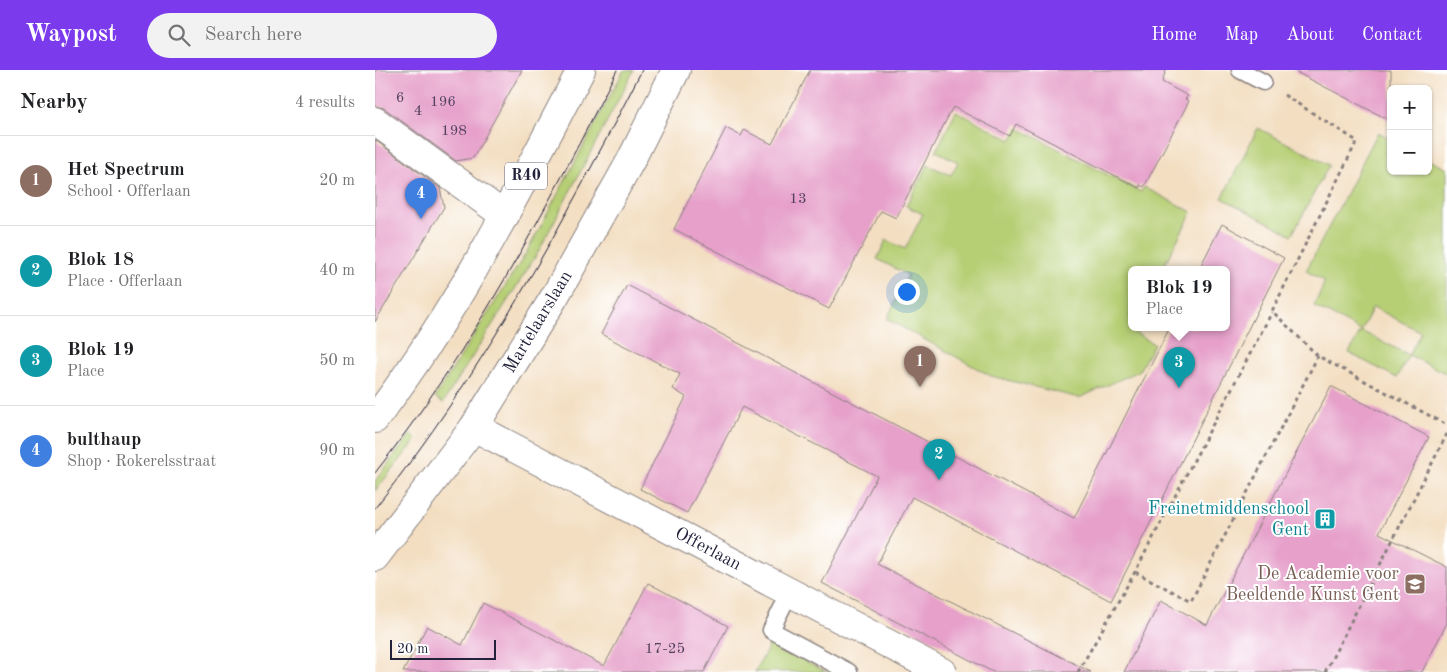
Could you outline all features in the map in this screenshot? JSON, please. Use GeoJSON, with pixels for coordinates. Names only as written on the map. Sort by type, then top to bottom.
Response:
{"type":"FeatureCollection","features":[{"type":"Feature","properties":{"kind":"street","name":"R40"},"geometry":{"type":"LineString","coordinates":[[375,419],[400,386],[447,313],[505,216],[581,70]]}},
{"type":"Feature","properties":{"kind":"street","name":"Martelaarslaan"},"geometry":{"type":"LineString","coordinates":[[375,557],[475,427],[555,296],[630,162],[676,70]]}},
{"type":"Feature","properties":{"kind":"street"},"geometry":{"type":"LineString","coordinates":[[375,121],[505,216]]}},
{"type":"Feature","properties":{"kind":"street","name":"Offerlaan"},"geometry":{"type":"LineString","coordinates":[[475,427],[942,672]]}},
{"type":"Feature","properties":{"kind":"lane"},"geometry":{"type":"LineString","coordinates":[[1240,70],[1263,82]]}},
{"type":"Feature","properties":{"kind":"lane"},"geometry":{"type":"LineString","coordinates":[[790,592],[771,630],[849,672]]}},
{"type":"Feature","properties":{"kind":"path"},"geometry":{"type":"LineString","coordinates":[[1078,672],[1135,572],[1272,311],[1357,141],[1263,82]]}},
{"type":"Feature","properties":{"kind":"path"},"geometry":{"type":"LineString","coordinates":[[1272,311],[1318,356],[1447,425]]}},
{"type":"Feature","properties":{"kind":"path"},"geometry":{"type":"LineString","coordinates":[[1135,572],[1191,601],[1318,356]]}},
{"type":"Feature","properties":{"kind":"path"},"geometry":{"type":"LineString","coordinates":[[1325,672],[1447,434]]}},
{"type":"Feature","properties":{"kind":"green space"},"geometry":{"type":"Polygon","coordinates":[[[624,70],[634,70],[537,254],[443,403],[435,397],[528,250],[624,70]]]}},
{"type":"Feature","properties":{"kind":"green space"},"geometry":{"type":"Polygon","coordinates":[[[956,111],[1011,140],[1018,128],[1141,192],[1144,187],[1192,212],[1164,266],[1128,266],[1128,331],[1132,331],[1154,344],[1139,371],[1079,398],[991,376],[887,319],[908,275],[877,259],[886,240],[905,249],[923,214],[906,206],[928,165],[951,175],[958,162],[936,151],[956,111]]]}},
{"type":"Feature","properties":{"kind":"green space"},"geometry":{"type":"Polygon","coordinates":[[[1258,128],[1329,165],[1292,235],[1222,198],[1258,128]]]}},
{"type":"Feature","properties":{"kind":"green space"},"geometry":{"type":"Polygon","coordinates":[[[1378,132],[1387,137],[1387,175],[1432,175],[1432,161],[1447,169],[1447,374],[1409,355],[1421,332],[1373,307],[1361,331],[1314,306],[1325,281],[1306,271],[1378,132]]]}},
{"type":"Feature","properties":{"kind":"green space"},"geometry":{"type":"Polygon","coordinates":[[[1361,331],[1409,355],[1397,378],[1349,353],[1361,331]]]}},
{"type":"Feature","properties":{"kind":"green space"},"geometry":{"type":"Polygon","coordinates":[[[411,434],[417,439],[375,491],[375,481],[411,434]]]}},
{"type":"Feature","properties":{"kind":"green space"},"geometry":{"type":"Polygon","coordinates":[[[770,644],[827,672],[755,672],[770,644]]]}},
{"type":"Feature","properties":{"kind":"building"},"geometry":{"type":"Polygon","coordinates":[[[375,70],[522,70],[473,158],[456,161],[384,108],[375,106],[375,70]]]}},
{"type":"Feature","properties":{"kind":"building"},"geometry":{"type":"Polygon","coordinates":[[[810,70],[1166,70],[1162,82],[1188,96],[1185,99],[1189,101],[1144,187],[1140,185],[1139,188],[1016,124],[1010,136],[953,107],[896,218],[881,211],[829,309],[674,229],[726,128],[741,136],[744,130],[772,144],[810,70]]]}},
{"type":"Feature","properties":{"kind":"building"},"geometry":{"type":"Polygon","coordinates":[[[1292,70],[1391,70],[1391,85],[1387,85],[1387,119],[1292,70]]]}},
{"type":"Feature","properties":{"kind":"building"},"geometry":{"type":"Polygon","coordinates":[[[375,140],[440,188],[444,207],[375,322],[375,140]]]}},
{"type":"Feature","properties":{"kind":"building"},"geometry":{"type":"Polygon","coordinates":[[[1222,224],[1284,258],[1111,601],[912,497],[877,564],[1091,672],[993,672],[822,583],[877,476],[742,407],[687,513],[640,489],[686,397],[673,389],[680,374],[601,334],[627,285],[1074,518],[1168,331],[1230,331],[1230,266],[1201,266],[1222,224]]]}},
{"type":"Feature","properties":{"kind":"building","name":"Freinetmiddenschool Gent"},"geometry":{"type":"Polygon","coordinates":[[[1331,386],[1429,437],[1379,533],[1447,567],[1447,623],[1422,672],[1124,672],[1161,600],[1207,625],[1331,386]]]}},
{"type":"Feature","properties":{"kind":"building"},"geometry":{"type":"Polygon","coordinates":[[[648,583],[728,626],[704,672],[403,672],[427,626],[462,645],[483,603],[604,666],[648,583]]]}},
{"type":"Feature","properties":{"kind":"tram line"},"geometry":{"type":"LineString","coordinates":[[375,473],[444,377],[506,278],[563,175],[617,70]]}},
{"type":"Feature","properties":{"kind":"tram line"},"geometry":{"type":"LineString","coordinates":[[375,508],[451,404],[519,296],[582,184],[642,70]]}},
{"type":"Feature","properties":{"kind":"place","name":"bulthaup"},"geometry":{"type":"Point","coordinates":[421,219]}},
{"type":"Feature","properties":{"kind":"place","name":"Het Spectrum"},"geometry":{"type":"Point","coordinates":[920,387]}},
{"type":"Feature","properties":{"kind":"place","name":"Blok 19"},"geometry":{"type":"Point","coordinates":[1179,388]}},
{"type":"Feature","properties":{"kind":"place","name":"Blok 18"},"geometry":{"type":"Point","coordinates":[939,480]}},
{"type":"Feature","properties":{"kind":"place","name":"Freinetmiddenschool Gent"},"geometry":{"type":"Point","coordinates":[1325,519]}},
{"type":"Feature","properties":{"kind":"place","name":"De Academie voor Beeldende Kunst Gent"},"geometry":{"type":"Point","coordinates":[1415,584]}}]}
